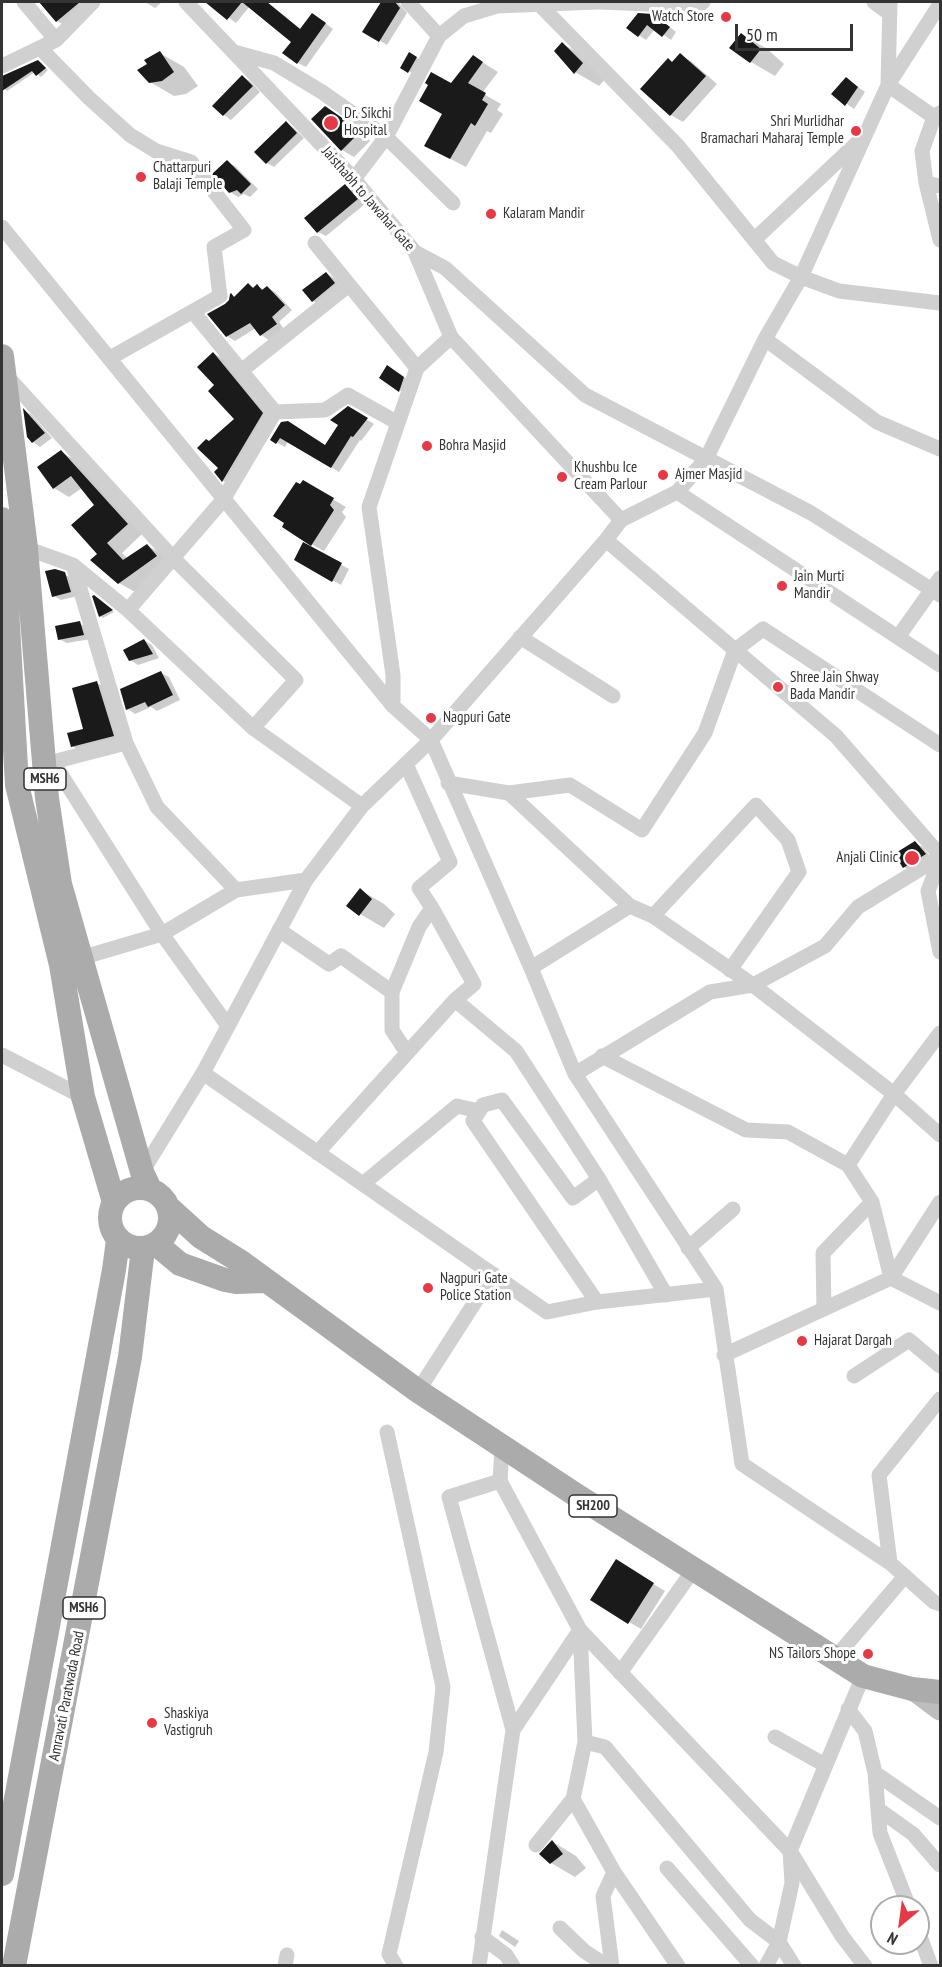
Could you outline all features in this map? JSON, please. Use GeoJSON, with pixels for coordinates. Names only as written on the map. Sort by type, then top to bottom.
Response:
{"type":"FeatureCollection","features":[{"type":"Feature","properties":{"kind":"main road","name":"MSH6"},"geometry":{"type":"LineString","coordinates":[[2,364],[17,785],[71,961],[146,1181]]}},
{"type":"Feature","properties":{"kind":"main road","name":"MSH6"},"geometry":{"type":"LineString","coordinates":[[2,519],[10,549],[49,763],[60,884],[71,961],[83,1097],[114,1202]]}},
{"type":"Feature","properties":{"kind":"main road"},"geometry":{"type":"LineString","coordinates":[[146,1181],[162,1197],[169,1208],[170,1222],[165,1235],[149,1246],[129,1247],[118,1240],[110,1228],[109,1214],[114,1202],[123,1192],[136,1188],[146,1181]]}},
{"type":"Feature","properties":{"kind":"main road","name":"SH200"},"geometry":{"type":"LineString","coordinates":[[169,1208],[201,1237],[241,1262],[418,1392],[863,1676],[912,1689],[940,1692]]}},
{"type":"Feature","properties":{"kind":"main road","name":"Amravati Paratwada Road"},"geometry":{"type":"LineString","coordinates":[[2,1874],[118,1240]]}},
{"type":"Feature","properties":{"kind":"main road"},"geometry":{"type":"LineString","coordinates":[[149,1246],[180,1264],[225,1280],[265,1281]]}},
{"type":"Feature","properties":{"kind":"main road","name":"Amravati Paratwada Road"},"geometry":{"type":"LineString","coordinates":[[11,1950],[88,1587],[149,1246]]}},
{"type":"Feature","properties":{"kind":"main road"},"geometry":{"type":"LineString","coordinates":[[912,1689],[940,1710]]}},
{"type":"Feature","properties":{"kind":"street"},"geometry":{"type":"LineString","coordinates":[[24,2],[56,40]]}},
{"type":"Feature","properties":{"kind":"street"},"geometry":{"type":"LineString","coordinates":[[2,66],[56,40],[93,2]]}},
{"type":"Feature","properties":{"kind":"street","name":"Jaisthabh to Jawahar Gate"},"geometry":{"type":"LineString","coordinates":[[186,2],[354,179],[415,252],[451,338],[621,520]]}},
{"type":"Feature","properties":{"kind":"street"},"geometry":{"type":"LineString","coordinates":[[408,2],[439,36]]}},
{"type":"Feature","properties":{"kind":"street"},"geometry":{"type":"LineString","coordinates":[[538,2],[678,146],[772,263],[839,291],[940,303]]}},
{"type":"Feature","properties":{"kind":"street"},"geometry":{"type":"LineString","coordinates":[[354,179],[386,137],[439,36],[464,16],[497,6],[538,2],[698,6],[703,2]]}},
{"type":"Feature","properties":{"kind":"street"},"geometry":{"type":"LineString","coordinates":[[874,2],[890,8],[888,85]]}},
{"type":"Feature","properties":{"kind":"street"},"geometry":{"type":"LineString","coordinates":[[146,1181],[306,880],[362,806],[431,740],[621,520],[677,492],[706,459],[765,339],[801,277],[888,85],[940,4]]}},
{"type":"Feature","properties":{"kind":"street"},"geometry":{"type":"LineString","coordinates":[[40,48],[89,98],[130,135],[156,151],[191,162],[244,230],[214,247],[220,296],[110,358]]}},
{"type":"Feature","properties":{"kind":"street"},"geometry":{"type":"LineString","coordinates":[[234,52],[274,63],[322,92],[386,137],[453,203]]}},
{"type":"Feature","properties":{"kind":"street"},"geometry":{"type":"LineString","coordinates":[[888,85],[937,115],[922,151],[933,185],[940,240]]}},
{"type":"Feature","properties":{"kind":"street"},"geometry":{"type":"LineString","coordinates":[[754,240],[864,137]]}},
{"type":"Feature","properties":{"kind":"street"},"geometry":{"type":"LineString","coordinates":[[2,227],[393,706],[431,740],[575,1074],[716,1289],[741,1464],[890,1563],[938,1601]]}},
{"type":"Feature","properties":{"kind":"street"},"geometry":{"type":"LineString","coordinates":[[315,243],[417,368]]}},
{"type":"Feature","properties":{"kind":"street"},"geometry":{"type":"LineString","coordinates":[[415,252],[445,268],[585,395],[811,513],[938,587],[898,637]]}},
{"type":"Feature","properties":{"kind":"street"},"geometry":{"type":"LineString","coordinates":[[241,371],[349,285]]}},
{"type":"Feature","properties":{"kind":"street"},"geometry":{"type":"LineString","coordinates":[[193,312],[275,412]]}},
{"type":"Feature","properties":{"kind":"street"},"geometry":{"type":"LineString","coordinates":[[393,706],[393,675],[369,507],[417,368],[451,338]]}},
{"type":"Feature","properties":{"kind":"street"},"geometry":{"type":"LineString","coordinates":[[765,339],[877,422],[940,449]]}},
{"type":"Feature","properties":{"kind":"street"},"geometry":{"type":"LineString","coordinates":[[2,364],[174,559],[296,680],[253,728]]}},
{"type":"Feature","properties":{"kind":"street"},"geometry":{"type":"LineString","coordinates":[[275,412],[325,410],[348,395],[398,423]]}},
{"type":"Feature","properties":{"kind":"street"},"geometry":{"type":"LineString","coordinates":[[128,610],[223,500],[275,412]]}},
{"type":"Feature","properties":{"kind":"street"},"geometry":{"type":"LineString","coordinates":[[677,492],[940,665]]}},
{"type":"Feature","properties":{"kind":"street"},"geometry":{"type":"LineString","coordinates":[[606,540],[836,736],[940,857]]}},
{"type":"Feature","properties":{"kind":"street"},"geometry":{"type":"LineString","coordinates":[[10,549],[74,564],[128,610],[253,728],[362,806]]}},
{"type":"Feature","properties":{"kind":"street"},"geometry":{"type":"LineString","coordinates":[[74,564],[126,743],[157,807],[236,891]]}},
{"type":"Feature","properties":{"kind":"street"},"geometry":{"type":"LineString","coordinates":[[448,783],[509,793],[570,785],[642,830],[705,733],[735,650],[763,628],[940,745]]}},
{"type":"Feature","properties":{"kind":"street"},"geometry":{"type":"LineString","coordinates":[[520,637],[614,696]]}},
{"type":"Feature","properties":{"kind":"street"},"geometry":{"type":"LineString","coordinates":[[126,743],[49,763],[162,934],[228,1026]]}},
{"type":"Feature","properties":{"kind":"street"},"geometry":{"type":"LineString","coordinates":[[317,1153],[455,1000],[474,984],[419,888],[450,862],[406,764]]}},
{"type":"Feature","properties":{"kind":"street"},"geometry":{"type":"LineString","coordinates":[[509,793],[630,906],[653,916],[753,985],[894,1094],[940,1135]]}},
{"type":"Feature","properties":{"kind":"street"},"geometry":{"type":"LineString","coordinates":[[653,916],[756,804],[788,840],[799,872],[730,970]]}},
{"type":"Feature","properties":{"kind":"street"},"geometry":{"type":"LineString","coordinates":[[940,857],[928,891],[940,952]]}},
{"type":"Feature","properties":{"kind":"street"},"geometry":{"type":"LineString","coordinates":[[575,1074],[710,992],[753,985],[825,946],[858,908],[940,857]]}},
{"type":"Feature","properties":{"kind":"street"},"geometry":{"type":"LineString","coordinates":[[71,961],[162,934],[236,891],[306,880]]}},
{"type":"Feature","properties":{"kind":"street"},"geometry":{"type":"LineString","coordinates":[[531,968],[630,906]]}},
{"type":"Feature","properties":{"kind":"street"},"geometry":{"type":"LineString","coordinates":[[407,1053],[392,1030],[393,992],[419,927],[432,908]]}},
{"type":"Feature","properties":{"kind":"street"},"geometry":{"type":"LineString","coordinates":[[279,930],[329,964],[341,956],[393,992]]}},
{"type":"Feature","properties":{"kind":"street"},"geometry":{"type":"LineString","coordinates":[[455,1000],[516,1052],[599,1179],[666,1295]]}},
{"type":"Feature","properties":{"kind":"street"},"geometry":{"type":"LineString","coordinates":[[848,1166],[894,1094],[940,1033]]}},
{"type":"Feature","properties":{"kind":"street"},"geometry":{"type":"LineString","coordinates":[[2,1055],[83,1097]]}},
{"type":"Feature","properties":{"kind":"street"},"geometry":{"type":"LineString","coordinates":[[602,1056],[746,1130],[788,1132],[848,1166],[872,1202],[891,1278],[940,1303]]}},
{"type":"Feature","properties":{"kind":"street"},"geometry":{"type":"LineString","coordinates":[[203,1073],[547,1312],[597,1302],[716,1289]]}},
{"type":"Feature","properties":{"kind":"street"},"geometry":{"type":"LineString","coordinates":[[597,1302],[473,1121],[483,1104],[502,1100],[573,1198],[599,1179]]}},
{"type":"Feature","properties":{"kind":"street"},"geometry":{"type":"LineString","coordinates":[[364,1183],[457,1106],[479,1111]]}},
{"type":"Feature","properties":{"kind":"street"},"geometry":{"type":"LineString","coordinates":[[824,1309],[823,1253],[872,1202]]}},
{"type":"Feature","properties":{"kind":"street"},"geometry":{"type":"LineString","coordinates":[[724,1355],[891,1278],[940,1202]]}},
{"type":"Feature","properties":{"kind":"street"},"geometry":{"type":"LineString","coordinates":[[688,1248],[733,1209]]}},
{"type":"Feature","properties":{"kind":"street"},"geometry":{"type":"LineString","coordinates":[[418,1392],[493,1274]]}},
{"type":"Feature","properties":{"kind":"street"},"geometry":{"type":"LineString","coordinates":[[854,1376],[909,1340],[940,1366]]}},
{"type":"Feature","properties":{"kind":"street"},"geometry":{"type":"LineString","coordinates":[[890,1563],[879,1475],[940,1399]]}},
{"type":"Feature","properties":{"kind":"street"},"geometry":{"type":"LineString","coordinates":[[387,1432],[443,1687],[436,1752],[389,1954],[396,1965]]}},
{"type":"Feature","properties":{"kind":"street"},"geometry":{"type":"LineString","coordinates":[[502,1447],[500,1481],[580,1630],[790,1851],[842,1936],[865,1965]]}},
{"type":"Feature","properties":{"kind":"street"},"geometry":{"type":"LineString","coordinates":[[478,1965],[513,1730],[449,1497],[500,1481]]}},
{"type":"Feature","properties":{"kind":"street"},"geometry":{"type":"LineString","coordinates":[[621,1673],[694,1569]]}},
{"type":"Feature","properties":{"kind":"street"},"geometry":{"type":"LineString","coordinates":[[835,1658],[904,1576]]}},
{"type":"Feature","properties":{"kind":"street"},"geometry":{"type":"LineString","coordinates":[[513,1730],[580,1630]]}},
{"type":"Feature","properties":{"kind":"street"},"geometry":{"type":"LineString","coordinates":[[536,1845],[573,1799],[585,1742],[580,1630]]}},
{"type":"Feature","properties":{"kind":"street"},"geometry":{"type":"LineString","coordinates":[[766,1965],[779,1942],[792,1883],[790,1851],[863,1676]]}},
{"type":"Feature","properties":{"kind":"street"},"geometry":{"type":"LineString","coordinates":[[848,1709],[866,1731],[875,1773],[880,1833],[904,1895]]}},
{"type":"Feature","properties":{"kind":"street"},"geometry":{"type":"LineString","coordinates":[[775,1737],[825,1765]]}},
{"type":"Feature","properties":{"kind":"street"},"geometry":{"type":"LineString","coordinates":[[585,1742],[605,1747],[750,1920],[779,1942],[794,1965]]}},
{"type":"Feature","properties":{"kind":"street"},"geometry":{"type":"LineString","coordinates":[[875,1773],[940,1818]]}},
{"type":"Feature","properties":{"kind":"street"},"geometry":{"type":"LineString","coordinates":[[573,1799],[614,1872],[678,1965]]}},
{"type":"Feature","properties":{"kind":"street"},"geometry":{"type":"LineString","coordinates":[[878,1809],[913,1834],[940,1864]]}},
{"type":"Feature","properties":{"kind":"street"},"geometry":{"type":"LineString","coordinates":[[667,1868],[752,1965]]}},
{"type":"Feature","properties":{"kind":"street"},"geometry":{"type":"LineString","coordinates":[[609,1965],[603,1896],[614,1872]]}},
{"type":"Feature","properties":{"kind":"street"},"geometry":{"type":"LineString","coordinates":[[560,1928],[584,1951],[609,1965]]}},
{"type":"Feature","properties":{"kind":"street"},"geometry":{"type":"LineString","coordinates":[[482,1936],[513,1965]]}},
{"type":"Feature","properties":{"kind":"building"},"geometry":{"type":"Polygon","coordinates":[[[39,2],[80,2],[56,22],[39,2]]]}},
{"type":"Feature","properties":{"kind":"building"},"geometry":{"type":"Polygon","coordinates":[[[205,2],[242,2],[227,20],[205,2]]]}},
{"type":"Feature","properties":{"kind":"building"},"geometry":{"type":"Polygon","coordinates":[[[242,2],[267,2],[300,29],[312,13],[326,23],[297,64],[282,53],[291,42],[242,2]]]}},
{"type":"Feature","properties":{"kind":"building"},"geometry":{"type":"Polygon","coordinates":[[[381,2],[395,2],[400,8],[379,42],[362,32],[381,2]]]}},
{"type":"Feature","properties":{"kind":"building"},"geometry":{"type":"Polygon","coordinates":[[[638,13],[653,14],[670,27],[662,37],[647,25],[638,37],[626,28],[638,13]]]}},
{"type":"Feature","properties":{"kind":"building"},"geometry":{"type":"Polygon","coordinates":[[[741,33],[761,49],[750,63],[729,48],[741,33]]]}},
{"type":"Feature","properties":{"kind":"building"},"geometry":{"type":"Polygon","coordinates":[[[562,42],[583,63],[574,74],[554,51],[562,42]]]}},
{"type":"Feature","properties":{"kind":"building"},"geometry":{"type":"Polygon","coordinates":[[[160,51],[174,72],[162,81],[149,83],[137,70],[147,64],[144,60],[160,51]]]}},
{"type":"Feature","properties":{"kind":"building"},"geometry":{"type":"Polygon","coordinates":[[[409,52],[417,57],[408,73],[400,68],[409,52]]]}},
{"type":"Feature","properties":{"kind":"building"},"geometry":{"type":"Polygon","coordinates":[[[680,53],[706,76],[670,116],[640,89],[668,58],[672,62],[680,53]]]}},
{"type":"Feature","properties":{"kind":"building"},"geometry":{"type":"Polygon","coordinates":[[[473,55],[483,62],[468,83],[486,93],[482,100],[488,104],[475,126],[471,123],[450,159],[424,146],[442,114],[419,101],[428,85],[425,83],[431,72],[451,83],[473,55]]]}},
{"type":"Feature","properties":{"kind":"building"},"geometry":{"type":"Polygon","coordinates":[[[38,60],[46,68],[36,76],[32,71],[2,91],[2,76],[38,60]]]}},
{"type":"Feature","properties":{"kind":"building"},"geometry":{"type":"Polygon","coordinates":[[[242,75],[253,86],[223,116],[212,106],[242,75]]]}},
{"type":"Feature","properties":{"kind":"building"},"geometry":{"type":"Polygon","coordinates":[[[846,77],[858,87],[845,106],[831,94],[846,77]]]}},
{"type":"Feature","properties":{"kind":"building"},"geometry":{"type":"Polygon","coordinates":[[[325,106],[359,133],[341,151],[311,119],[325,106]]]}},
{"type":"Feature","properties":{"kind":"building"},"geometry":{"type":"Polygon","coordinates":[[[286,121],[297,133],[266,164],[254,152],[286,121]]]}},
{"type":"Feature","properties":{"kind":"building"},"geometry":{"type":"Polygon","coordinates":[[[227,160],[251,184],[241,194],[237,190],[229,193],[212,174],[227,160]]]}},
{"type":"Feature","properties":{"kind":"building"},"geometry":{"type":"Polygon","coordinates":[[[345,184],[358,199],[317,233],[304,218],[345,184]]]}},
{"type":"Feature","properties":{"kind":"building"},"geometry":{"type":"Polygon","coordinates":[[[326,272],[335,283],[312,302],[302,290],[326,272]]]}},
{"type":"Feature","properties":{"kind":"building"},"geometry":{"type":"Polygon","coordinates":[[[248,283],[253,288],[257,284],[262,290],[267,286],[285,305],[272,317],[277,324],[260,336],[250,323],[226,337],[207,314],[225,304],[231,293],[234,297],[248,283]]]}},
{"type":"Feature","properties":{"kind":"building"},"geometry":{"type":"Polygon","coordinates":[[[213,352],[263,413],[222,482],[214,472],[218,468],[197,448],[206,439],[209,441],[234,419],[208,391],[214,385],[197,367],[213,352]]]}},
{"type":"Feature","properties":{"kind":"building"},"geometry":{"type":"Polygon","coordinates":[[[387,365],[404,377],[399,392],[379,378],[387,365]]]}},
{"type":"Feature","properties":{"kind":"building"},"geometry":{"type":"Polygon","coordinates":[[[348,406],[368,418],[353,437],[351,436],[331,468],[280,438],[276,444],[270,440],[281,422],[288,421],[325,445],[338,425],[330,420],[348,406]]]}},
{"type":"Feature","properties":{"kind":"building"},"geometry":{"type":"Polygon","coordinates":[[[23,408],[45,433],[32,443],[27,437],[23,408]]]}},
{"type":"Feature","properties":{"kind":"building"},"geometry":{"type":"Polygon","coordinates":[[[61,450],[128,524],[107,543],[123,560],[147,544],[157,556],[118,584],[90,560],[97,554],[71,525],[94,505],[71,476],[53,489],[37,467],[61,450]]]}},
{"type":"Feature","properties":{"kind":"building"},"geometry":{"type":"Polygon","coordinates":[[[303,480],[334,498],[330,505],[334,510],[311,546],[282,527],[284,523],[273,516],[296,482],[300,484],[303,480]]]}},
{"type":"Feature","properties":{"kind":"building"},"geometry":{"type":"Polygon","coordinates":[[[303,542],[342,563],[332,582],[294,560],[303,542]]]}},
{"type":"Feature","properties":{"kind":"building"},"geometry":{"type":"Polygon","coordinates":[[[55,569],[65,572],[71,592],[52,597],[45,571],[55,569]]]}},
{"type":"Feature","properties":{"kind":"building"},"geometry":{"type":"Polygon","coordinates":[[[94,595],[113,610],[99,617],[92,596],[94,595]]]}},
{"type":"Feature","properties":{"kind":"building"},"geometry":{"type":"Polygon","coordinates":[[[80,621],[84,635],[58,640],[55,626],[80,621]]]}},
{"type":"Feature","properties":{"kind":"building"},"geometry":{"type":"Polygon","coordinates":[[[144,639],[153,654],[129,661],[123,650],[144,639]]]}},
{"type":"Feature","properties":{"kind":"building"},"geometry":{"type":"Polygon","coordinates":[[[161,671],[173,695],[148,707],[145,702],[126,710],[120,689],[161,671]]]}},
{"type":"Feature","properties":{"kind":"building"},"geometry":{"type":"Polygon","coordinates":[[[97,681],[114,736],[71,747],[67,733],[83,729],[72,688],[97,681]]]}},
{"type":"Feature","properties":{"kind":"building"},"geometry":{"type":"Polygon","coordinates":[[[915,841],[926,854],[903,868],[894,854],[915,841]]]}},
{"type":"Feature","properties":{"kind":"building"},"geometry":{"type":"Polygon","coordinates":[[[360,888],[372,899],[359,916],[346,906],[360,888]]]}},
{"type":"Feature","properties":{"kind":"building"},"geometry":{"type":"Polygon","coordinates":[[[616,1559],[654,1583],[628,1624],[590,1600],[616,1559]]]}},
{"type":"Feature","properties":{"kind":"building"},"geometry":{"type":"Polygon","coordinates":[[[552,1840],[563,1854],[550,1864],[539,1854],[552,1840]]]}},
{"type":"Feature","properties":{"kind":"place","name":"Watch Store"},"geometry":{"type":"Point","coordinates":[726,17]}},
{"type":"Feature","properties":{"kind":"place","name":"Dr. Sikchi Hospital"},"geometry":{"type":"Point","coordinates":[331,123]}},
{"type":"Feature","properties":{"kind":"place","name":"Shri Murlidhar Bramachari Maharaj Temple"},"geometry":{"type":"Point","coordinates":[856,131]}},
{"type":"Feature","properties":{"kind":"place","name":"Chattarpuri Balaji Temple"},"geometry":{"type":"Point","coordinates":[141,177]}},
{"type":"Feature","properties":{"kind":"place","name":"Kalaram Mandir"},"geometry":{"type":"Point","coordinates":[491,214]}},
{"type":"Feature","properties":{"kind":"place","name":"Bohra Masjid"},"geometry":{"type":"Point","coordinates":[427,446]}},
{"type":"Feature","properties":{"kind":"place","name":"Ajmer Masjid"},"geometry":{"type":"Point","coordinates":[663,475]}},
{"type":"Feature","properties":{"kind":"place","name":"Khushbu Ice Cream Parlour"},"geometry":{"type":"Point","coordinates":[562,477]}},
{"type":"Feature","properties":{"kind":"place","name":"Jain Murti Mandir"},"geometry":{"type":"Point","coordinates":[782,586]}},
{"type":"Feature","properties":{"kind":"place","name":"Shree Jain Shway Bada Mandir"},"geometry":{"type":"Point","coordinates":[778,687]}},
{"type":"Feature","properties":{"kind":"place","name":"Nagpuri Gate"},"geometry":{"type":"Point","coordinates":[431,718]}},
{"type":"Feature","properties":{"kind":"place","name":"Anjali Clinic"},"geometry":{"type":"Point","coordinates":[912,858]}},
{"type":"Feature","properties":{"kind":"place","name":"Nagpuri Gate Police Station"},"geometry":{"type":"Point","coordinates":[428,1288]}},
{"type":"Feature","properties":{"kind":"place","name":"Hajarat Dargah"},"geometry":{"type":"Point","coordinates":[802,1341]}},
{"type":"Feature","properties":{"kind":"place","name":"NS Tailors Shope"},"geometry":{"type":"Point","coordinates":[868,1654]}},
{"type":"Feature","properties":{"kind":"place","name":"Shaskiya Vastigruh"},"geometry":{"type":"Point","coordinates":[152,1723]}}]}
